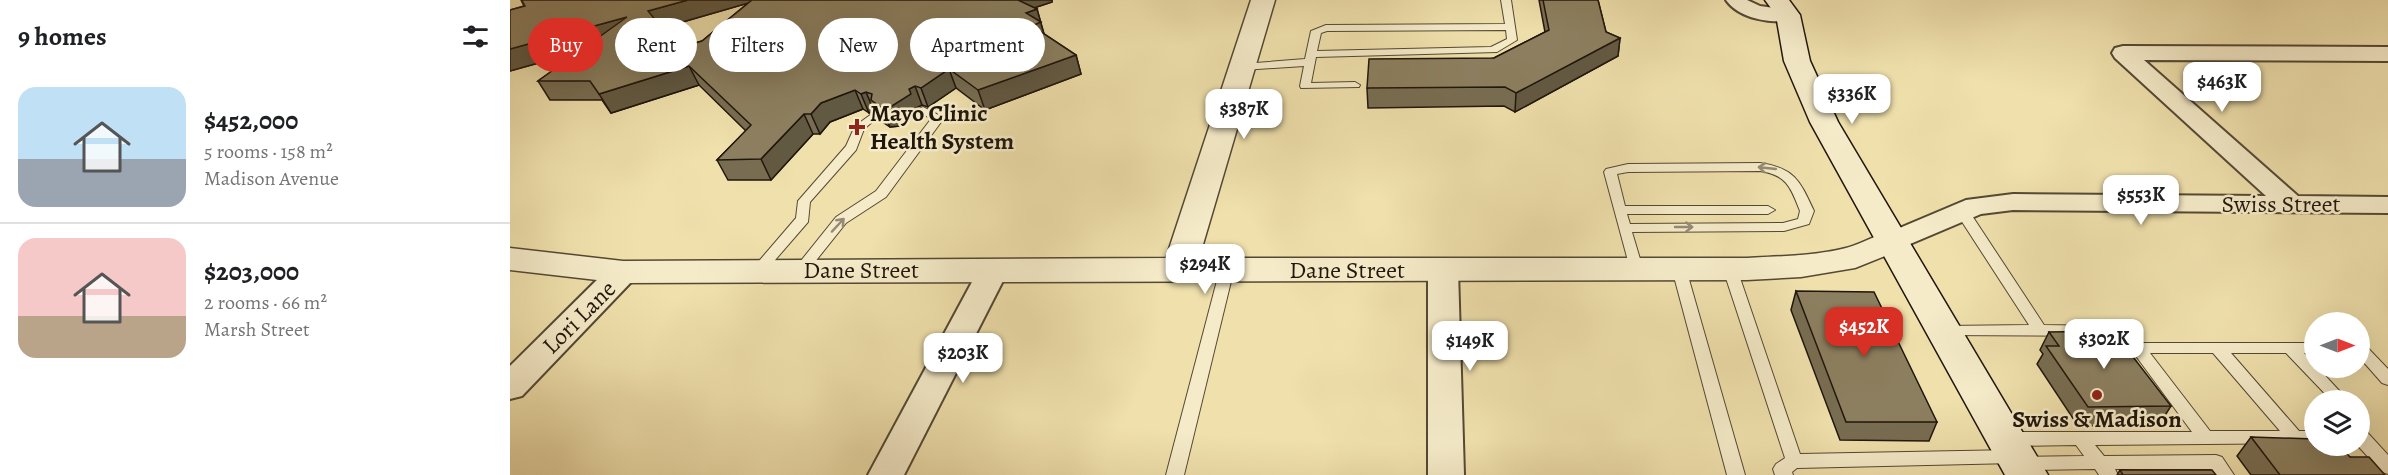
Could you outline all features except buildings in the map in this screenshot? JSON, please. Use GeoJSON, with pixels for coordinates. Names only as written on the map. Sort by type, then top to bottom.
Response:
{"type":"FeatureCollection","features":[{"type":"Feature","properties":{"kind":"street"},"geometry":{"type":"LineString","coordinates":[[1179,269],[1263,0]]}},
{"type":"Feature","properties":{"kind":"street"},"geometry":{"type":"LineString","coordinates":[[1736,0],[1739,4],[1756,11],[1789,5],[1797,61],[1824,122],[2017,458]]}},
{"type":"Feature","properties":{"kind":"street"},"geometry":{"type":"LineString","coordinates":[[2292,205],[2123,53],[2388,54]]}},
{"type":"Feature","properties":{"kind":"street"},"geometry":{"type":"LineString","coordinates":[[2360,54],[2388,73]]}},
{"type":"Feature","properties":{"kind":"street","name":"Swiss Street"},"geometry":{"type":"LineString","coordinates":[[1893,241],[1976,206],[2013,202],[2388,205]]}},
{"type":"Feature","properties":{"kind":"street","name":"Dane Street"},"geometry":{"type":"LineString","coordinates":[[510,259],[623,272],[994,269],[1730,269],[1812,265],[1855,257],[1893,241]]}},
{"type":"Feature","properties":{"kind":"street"},"geometry":{"type":"LineString","coordinates":[[886,475],[994,269]]}},
{"type":"Feature","properties":{"kind":"street"},"geometry":{"type":"LineString","coordinates":[[1443,270],[1446,475]]}},
{"type":"Feature","properties":{"kind":"street","name":"Lori Lane"},"geometry":{"type":"LineString","coordinates":[[510,387],[623,272]]}},
{"type":"Feature","properties":{"kind":"lane"},"geometry":{"type":"LineString","coordinates":[[1243,67],[1310,58],[1493,50],[1512,40],[1506,0]]}},
{"type":"Feature","properties":{"kind":"lane"},"geometry":{"type":"LineString","coordinates":[[1355,85],[1305,86],[1316,31],[1319,29],[1511,27]]}},
{"type":"Feature","properties":{"kind":"lane"},"geometry":{"type":"LineString","coordinates":[[801,270],[841,220],[881,194],[938,118],[923,110]]}},
{"type":"Feature","properties":{"kind":"lane"},"geometry":{"type":"LineString","coordinates":[[759,271],[803,219],[804,201],[852,147],[859,128],[873,116]]}},
{"type":"Feature","properties":{"kind":"lane"},"geometry":{"type":"LineString","coordinates":[[1626,228],[1784,227],[1804,221],[1807,211],[1791,177],[1776,168],[1628,168],[1610,172],[1636,269]]}},
{"type":"Feature","properties":{"kind":"lane"},"geometry":{"type":"LineString","coordinates":[[1619,210],[1768,210]]}},
{"type":"Feature","properties":{"kind":"lane"},"geometry":{"type":"LineString","coordinates":[[1962,211],[2040,330]]}},
{"type":"Feature","properties":{"kind":"lane"},"geometry":{"type":"LineString","coordinates":[[1175,475],[1227,269]]}},
{"type":"Feature","properties":{"kind":"lane"},"geometry":{"type":"LineString","coordinates":[[1679,269],[1736,475]]}},
{"type":"Feature","properties":{"kind":"lane"},"geometry":{"type":"LineString","coordinates":[[1730,269],[1789,468],[2017,458],[2104,468],[2216,462],[2225,475]]}},
{"type":"Feature","properties":{"kind":"lane"},"geometry":{"type":"LineString","coordinates":[[1945,331],[2106,331],[2138,348],[2206,438]]}},
{"type":"Feature","properties":{"kind":"lane"},"geometry":{"type":"LineString","coordinates":[[2138,348],[2304,348]]}},
{"type":"Feature","properties":{"kind":"lane"},"geometry":{"type":"LineString","coordinates":[[2217,348],[2295,437]]}},
{"type":"Feature","properties":{"kind":"lane"},"geometry":{"type":"LineString","coordinates":[[2290,348],[2330,390]]}},
{"type":"Feature","properties":{"kind":"lane"},"geometry":{"type":"LineString","coordinates":[[2370,360],[2388,379]]}},
{"type":"Feature","properties":{"kind":"lane"},"geometry":{"type":"LineString","coordinates":[[2017,458],[2080,438],[2304,437]]}},
{"type":"Feature","properties":{"kind":"lane"},"geometry":{"type":"LineString","coordinates":[[2080,438],[2104,468]]}},
{"type":"Feature","properties":{"kind":"lane"},"geometry":{"type":"LineString","coordinates":[[2370,447],[2388,467]]}},
{"type":"Feature","properties":{"kind":"place","name":"Mayo Clinic Health System"},"geometry":{"type":"Point","coordinates":[857,127]}},
{"type":"Feature","properties":{"kind":"place","name":"Swiss & Madison"},"geometry":{"type":"Point","coordinates":[2097,395]}}]}
